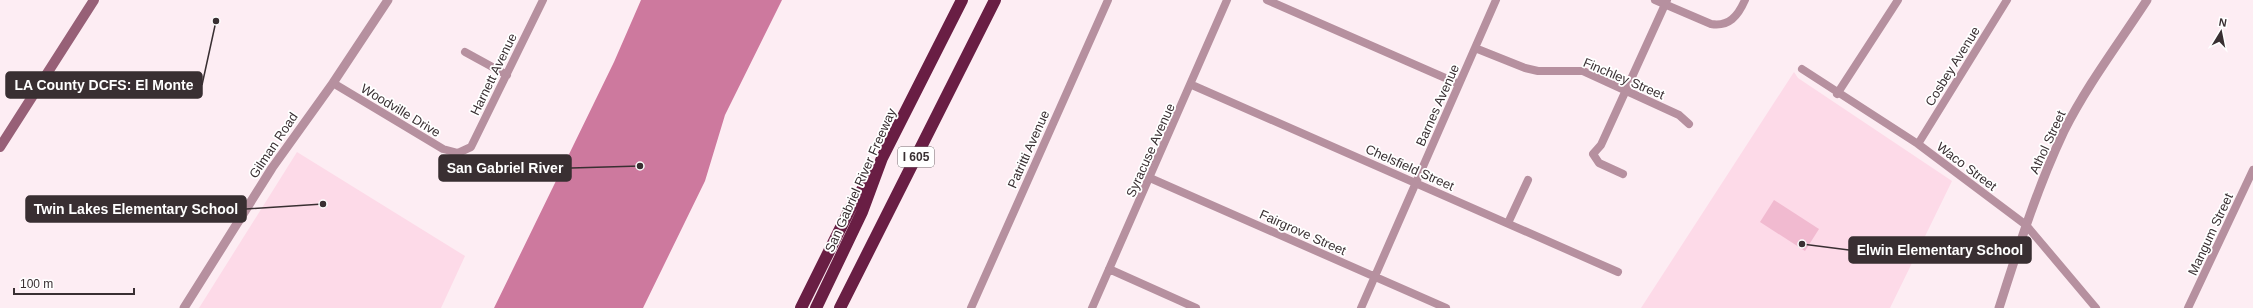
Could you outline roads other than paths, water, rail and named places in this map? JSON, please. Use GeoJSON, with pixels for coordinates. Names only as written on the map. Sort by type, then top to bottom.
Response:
{"type":"FeatureCollection","features":[{"type":"Feature","properties":{"kind":"highway"},"geometry":{"type":"LineString","coordinates":[[942,42],[958,0]]}},
{"type":"Feature","properties":{"kind":"highway","name":"San Gabriel River Freeway"},"geometry":{"type":"LineString","coordinates":[[816,308],[862,212],[882,158],[962,0]]}},
{"type":"Feature","properties":{"kind":"highway","name":"I 605"},"geometry":{"type":"LineString","coordinates":[[840,308],[994,2]]}},
{"type":"Feature","properties":{"kind":"highway"},"geometry":{"type":"LineString","coordinates":[[801,308],[850,207],[882,158]]}},
{"type":"Feature","properties":{"kind":"main road"},"geometry":{"type":"LineString","coordinates":[[0,147],[94,0]]}},
{"type":"Feature","properties":{"kind":"street","name":"Gilman Road"},"geometry":{"type":"LineString","coordinates":[[184,308],[272,168],[333,84],[388,0]]}},
{"type":"Feature","properties":{"kind":"street","name":"Harnett Avenue"},"geometry":{"type":"LineString","coordinates":[[458,153],[471,147],[543,0]]}},
{"type":"Feature","properties":{"kind":"street","name":"Patritti Avenue"},"geometry":{"type":"LineString","coordinates":[[971,308],[1108,0]]}},
{"type":"Feature","properties":{"kind":"street","name":"Syracuse Avenue"},"geometry":{"type":"LineString","coordinates":[[1092,308],[1192,85],[1227,0]]}},
{"type":"Feature","properties":{"kind":"street"},"geometry":{"type":"LineString","coordinates":[[1267,0],[1459,84]]}},
{"type":"Feature","properties":{"kind":"street","name":"Barnes Avenue"},"geometry":{"type":"LineString","coordinates":[[1361,308],[1496,0]]}},
{"type":"Feature","properties":{"kind":"street"},"geometry":{"type":"LineString","coordinates":[[1655,0],[1666,2],[1711,24],[1719,25],[1735,18],[1745,0]]}},
{"type":"Feature","properties":{"kind":"street"},"geometry":{"type":"LineString","coordinates":[[1837,94],[1898,0]]}},
{"type":"Feature","properties":{"kind":"street","name":"Cosbey Avenue"},"geometry":{"type":"LineString","coordinates":[[1918,144],[2007,0]]}},
{"type":"Feature","properties":{"kind":"street","name":"Athol Street"},"geometry":{"type":"LineString","coordinates":[[1999,308],[2026,225],[2065,131],[2081,101],[2147,0]]}},
{"type":"Feature","properties":{"kind":"street"},"geometry":{"type":"LineString","coordinates":[[1623,174],[1598,163],[1593,154],[1601,145],[1666,2]]}},
{"type":"Feature","properties":{"kind":"street","name":"Finchley Street"},"geometry":{"type":"LineString","coordinates":[[1475,48],[1525,68],[1538,71],[1583,71],[1679,115],[1689,124]]}},
{"type":"Feature","properties":{"kind":"street"},"geometry":{"type":"LineString","coordinates":[[465,52],[507,75]]}},
{"type":"Feature","properties":{"kind":"street","name":"Waco Street"},"geometry":{"type":"LineString","coordinates":[[1802,69],[1837,94],[1918,144],[2026,225],[2096,308]]}},
{"type":"Feature","properties":{"kind":"street","name":"Woodville Drive"},"geometry":{"type":"LineString","coordinates":[[333,84],[443,149],[458,153]]}},
{"type":"Feature","properties":{"kind":"street","name":"Chelsfield Street"},"geometry":{"type":"LineString","coordinates":[[1192,85],[1618,272]]}},
{"type":"Feature","properties":{"kind":"street","name":"Mangum Street"},"geometry":{"type":"LineString","coordinates":[[2188,308],[2253,170]]}},
{"type":"Feature","properties":{"kind":"street","name":"Fairgrove Street"},"geometry":{"type":"LineString","coordinates":[[1150,178],[1446,308]]}},
{"type":"Feature","properties":{"kind":"street"},"geometry":{"type":"LineString","coordinates":[[1508,223],[1528,180]]}},
{"type":"Feature","properties":{"kind":"street"},"geometry":{"type":"LineString","coordinates":[[1109,269],[1196,308]]}},
{"type":"Feature","properties":{"kind":"place","name":"LA County DCFS: El Monte"},"geometry":{"type":"Point","coordinates":[216,21]}},
{"type":"Feature","properties":{"kind":"place","name":"San Gabriel River"},"geometry":{"type":"Point","coordinates":[640,166]}},
{"type":"Feature","properties":{"kind":"place","name":"Twin Lakes Elementary School"},"geometry":{"type":"Point","coordinates":[323,204]}},
{"type":"Feature","properties":{"kind":"place","name":"Elwin Elementary School"},"geometry":{"type":"Point","coordinates":[1802,244]}}]}
